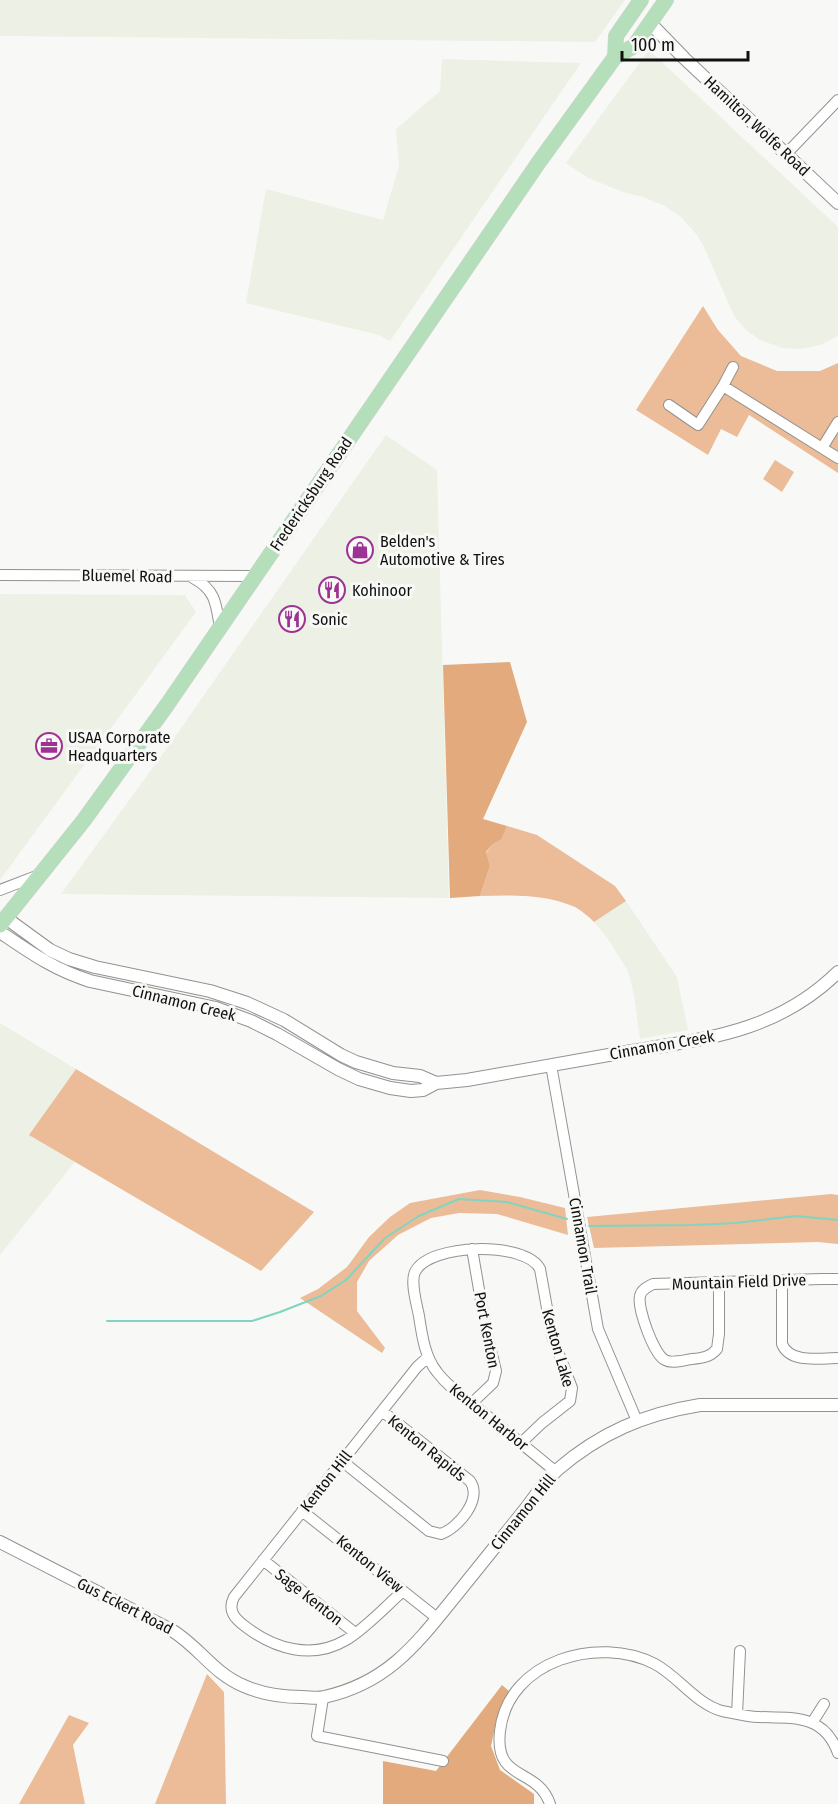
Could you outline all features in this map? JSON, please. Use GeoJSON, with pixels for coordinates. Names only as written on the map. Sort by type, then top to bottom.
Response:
{"type":"FeatureCollection","features":[{"type":"Feature","properties":{"kind":"main road"},"geometry":{"type":"LineString","coordinates":[[643,0],[651,24]]}},
{"type":"Feature","properties":{"kind":"main road","name":"Fredericksburg Road"},"geometry":{"type":"LineString","coordinates":[[615,57],[616,36],[643,0]]}},
{"type":"Feature","properties":{"kind":"main road","name":"Fredericksburg Road"},"geometry":{"type":"LineString","coordinates":[[1,922],[84,820],[220,628],[538,162],[615,57],[634,46],[666,0]]}},
{"type":"Feature","properties":{"kind":"street","name":"Hamilton Wolfe Road"},"geometry":{"type":"LineString","coordinates":[[651,24],[838,203]]}},
{"type":"Feature","properties":{"kind":"street"},"geometry":{"type":"LineString","coordinates":[[786,154],[838,100]]}},
{"type":"Feature","properties":{"kind":"street"},"geometry":{"type":"LineString","coordinates":[[669,405],[698,425],[734,367]]}},
{"type":"Feature","properties":{"kind":"street"},"geometry":{"type":"LineString","coordinates":[[723,386],[838,458]]}},
{"type":"Feature","properties":{"kind":"street"},"geometry":{"type":"LineString","coordinates":[[822,448],[838,422]]}},
{"type":"Feature","properties":{"kind":"street","name":"Bluemel Road"},"geometry":{"type":"LineString","coordinates":[[0,575],[255,576]]}},
{"type":"Feature","properties":{"kind":"street"},"geometry":{"type":"LineString","coordinates":[[190,577],[208,588],[214,598],[220,628]]}},
{"type":"Feature","properties":{"kind":"street"},"geometry":{"type":"LineString","coordinates":[[0,890],[39,875]]}},
{"type":"Feature","properties":{"kind":"street","name":"Cinnamon Creek"},"geometry":{"type":"LineString","coordinates":[[1,922],[69,959],[109,970],[186,985],[247,1003],[284,1020],[341,1055],[376,1069],[420,1076],[436,1083]]}},
{"type":"Feature","properties":{"kind":"street","name":"Cinnamon Creek"},"geometry":{"type":"LineString","coordinates":[[1,922],[46,963],[71,975],[106,985],[216,1008],[251,1021],[359,1079],[411,1091],[423,1090],[436,1083],[695,1040],[747,1028],[763,1023],[796,1006],[838,972]]}},
{"type":"Feature","properties":{"kind":"street"},"geometry":{"type":"LineString","coordinates":[[106,985],[109,970]]}},
{"type":"Feature","properties":{"kind":"street","name":"Cinnamon Trail"},"geometry":{"type":"LineString","coordinates":[[551,1065],[598,1329],[637,1421]]}},
{"type":"Feature","properties":{"kind":"street"},"geometry":{"type":"LineString","coordinates":[[390,1088],[393,1073]]}},
{"type":"Feature","properties":{"kind":"street"},"geometry":{"type":"LineString","coordinates":[[428,1357],[413,1279],[414,1273],[427,1261],[439,1256],[472,1249]]}},
{"type":"Feature","properties":{"kind":"street","name":"Port Kenton"},"geometry":{"type":"LineString","coordinates":[[472,1249],[486,1330],[496,1371],[493,1383],[472,1403]]}},
{"type":"Feature","properties":{"kind":"street","name":"Kenton Lake"},"geometry":{"type":"LineString","coordinates":[[472,1249],[503,1251],[537,1263],[552,1336],[572,1388],[570,1401],[521,1443]]}},
{"type":"Feature","properties":{"kind":"street"},"geometry":{"type":"LineString","coordinates":[[782,1280],[782,1344],[787,1353],[799,1358],[838,1358]]}},
{"type":"Feature","properties":{"kind":"street","name":"Mountain Field Drive"},"geometry":{"type":"LineString","coordinates":[[719,1282],[717,1349],[708,1357],[670,1361],[662,1358],[658,1354],[640,1306],[639,1297],[643,1290],[653,1284],[782,1280],[838,1280]]}},
{"type":"Feature","properties":{"kind":"street","name":"Kenton Harbor"},"geometry":{"type":"LineString","coordinates":[[428,1357],[444,1380],[556,1472]]}},
{"type":"Feature","properties":{"kind":"street","name":"Kenton Hill"},"geometry":{"type":"LineString","coordinates":[[355,1633],[339,1643],[323,1648],[295,1650],[265,1641],[234,1617],[231,1604],[234,1597],[417,1366],[428,1357]]}},
{"type":"Feature","properties":{"kind":"street","name":"Cinnamon Hill"},"geometry":{"type":"LineString","coordinates":[[323,1698],[363,1684],[391,1667],[416,1644],[556,1472],[596,1440],[637,1421],[700,1405],[838,1405]]}},
{"type":"Feature","properties":{"kind":"street","name":"Kenton Rapids"},"geometry":{"type":"LineString","coordinates":[[342,1461],[435,1534],[447,1532],[472,1504],[474,1497],[470,1481],[382,1411]]}},
{"type":"Feature","properties":{"kind":"street","name":"Kenton View"},"geometry":{"type":"LineString","coordinates":[[302,1511],[437,1618]]}},
{"type":"Feature","properties":{"kind":"street","name":"Gus Eckert Road"},"geometry":{"type":"LineString","coordinates":[[0,1542],[173,1631],[193,1646],[214,1668],[237,1683],[267,1694],[323,1698]]}},
{"type":"Feature","properties":{"kind":"street","name":"Sage Kenton"},"geometry":{"type":"LineString","coordinates":[[263,1560],[355,1633]]}},
{"type":"Feature","properties":{"kind":"street"},"geometry":{"type":"LineString","coordinates":[[355,1633],[403,1591]]}},
{"type":"Feature","properties":{"kind":"street"},"geometry":{"type":"LineString","coordinates":[[737,1714],[740,1651]]}},
{"type":"Feature","properties":{"kind":"street"},"geometry":{"type":"LineString","coordinates":[[550,1804],[544,1792],[535,1783],[508,1767],[501,1755],[501,1725],[513,1695],[523,1683],[541,1668],[559,1659],[583,1654],[613,1653],[645,1659],[664,1670],[707,1705],[737,1714],[807,1720],[828,1735],[835,1743],[838,1753]]}},
{"type":"Feature","properties":{"kind":"street"},"geometry":{"type":"LineString","coordinates":[[323,1698],[317,1736],[443,1761]]}},
{"type":"Feature","properties":{"kind":"street"},"geometry":{"type":"LineString","coordinates":[[812,1723],[824,1704]]}},
{"type":"Feature","properties":{"kind":"shaded area"},"geometry":{"type":"Polygon","coordinates":[[[0,0],[625,0],[595,42],[0,36],[0,0]]]}},
{"type":"Feature","properties":{"kind":"shaded area"},"geometry":{"type":"Polygon","coordinates":[[[649,50],[838,227],[838,336],[820,345],[801,349],[782,348],[760,340],[746,330],[734,316],[703,245],[681,217],[665,206],[588,178],[566,163],[649,50]]]}},
{"type":"Feature","properties":{"kind":"shaded area"},"geometry":{"type":"Polygon","coordinates":[[[442,59],[581,63],[390,341],[379,335],[246,303],[266,189],[383,220],[399,166],[396,129],[440,91],[442,59]]]}},
{"type":"Feature","properties":{"kind":"shaded area"},"geometry":{"type":"Polygon","coordinates":[[[703,306],[718,330],[741,356],[777,371],[820,371],[838,363],[838,473],[749,415],[737,437],[721,429],[708,455],[636,410],[703,306]]]}},
{"type":"Feature","properties":{"kind":"shaded area"},"geometry":{"type":"Polygon","coordinates":[[[386,435],[437,470],[449,898],[61,894],[167,748],[386,435]]]}},
{"type":"Feature","properties":{"kind":"shaded area"},"geometry":{"type":"Polygon","coordinates":[[[775,460],[794,472],[782,492],[763,479],[775,460]]]}},
{"type":"Feature","properties":{"kind":"shaded area","name":"USAA Corporate Headquarters"},"geometry":{"type":"Polygon","coordinates":[[[0,594],[185,595],[196,612],[0,880],[0,594]]]}},
{"type":"Feature","properties":{"kind":"shaded area"},"geometry":{"type":"Polygon","coordinates":[[[510,662],[527,722],[483,819],[507,826],[502,839],[486,852],[490,866],[480,896],[450,898],[443,665],[510,662]]]}},
{"type":"Feature","properties":{"kind":"shaded area"},"geometry":{"type":"Polygon","coordinates":[[[507,826],[537,835],[615,886],[626,901],[594,922],[575,907],[552,900],[516,896],[480,896],[490,866],[486,853],[492,845],[502,839],[507,826]]]}},
{"type":"Feature","properties":{"kind":"shaded area"},"geometry":{"type":"Polygon","coordinates":[[[626,901],[677,977],[688,1030],[640,1039],[628,971],[608,939],[594,922],[626,901]]]}},
{"type":"Feature","properties":{"kind":"shaded area"},"geometry":{"type":"Polygon","coordinates":[[[0,1023],[76,1069],[30,1135],[75,1162],[0,1255],[0,1023]]]}},
{"type":"Feature","properties":{"kind":"shaded area"},"geometry":{"type":"Polygon","coordinates":[[[76,1069],[314,1212],[261,1271],[29,1135],[76,1069]]]}},
{"type":"Feature","properties":{"kind":"shaded area"},"geometry":{"type":"Polygon","coordinates":[[[480,1190],[565,1208],[568,1235],[497,1214],[459,1213],[431,1218],[398,1235],[369,1261],[357,1282],[357,1311],[385,1348],[382,1353],[300,1298],[318,1289],[347,1267],[369,1237],[390,1217],[410,1203],[480,1190]]]}},
{"type":"Feature","properties":{"kind":"shaded area"},"geometry":{"type":"Polygon","coordinates":[[[838,1195],[838,1244],[818,1242],[594,1248],[587,1217],[838,1195]]]}},
{"type":"Feature","properties":{"kind":"shaded area"},"geometry":{"type":"Polygon","coordinates":[[[207,1674],[224,1692],[226,1804],[155,1804],[207,1674]]]}},
{"type":"Feature","properties":{"kind":"shaded area"},"geometry":{"type":"Polygon","coordinates":[[[502,1685],[510,1692],[496,1722],[491,1746],[500,1770],[534,1794],[534,1804],[383,1804],[383,1761],[436,1771],[502,1685]]]}},
{"type":"Feature","properties":{"kind":"shaded area"},"geometry":{"type":"Polygon","coordinates":[[[69,1715],[89,1723],[73,1745],[85,1804],[19,1804],[69,1715]]]}},
{"type":"Feature","properties":{"kind":"waterway"},"geometry":{"type":"LineString","coordinates":[[107,1321],[252,1321],[280,1312],[321,1296],[346,1280],[385,1238],[419,1216],[459,1199],[507,1202],[567,1219]]}},
{"type":"Feature","properties":{"kind":"waterway"},"geometry":{"type":"LineString","coordinates":[[589,1226],[735,1223],[796,1216],[838,1220]]}},
{"type":"Feature","properties":{"kind":"place","name":"Belden's Automotive & Tires"},"geometry":{"type":"Point","coordinates":[360,550]}},
{"type":"Feature","properties":{"kind":"place","name":"Kohinoor"},"geometry":{"type":"Point","coordinates":[332,590]}},
{"type":"Feature","properties":{"kind":"place","name":"Sonic"},"geometry":{"type":"Point","coordinates":[292,619]}},
{"type":"Feature","properties":{"kind":"place","name":"USAA Corporate Headquarters"},"geometry":{"type":"Point","coordinates":[49,746]}}]}
